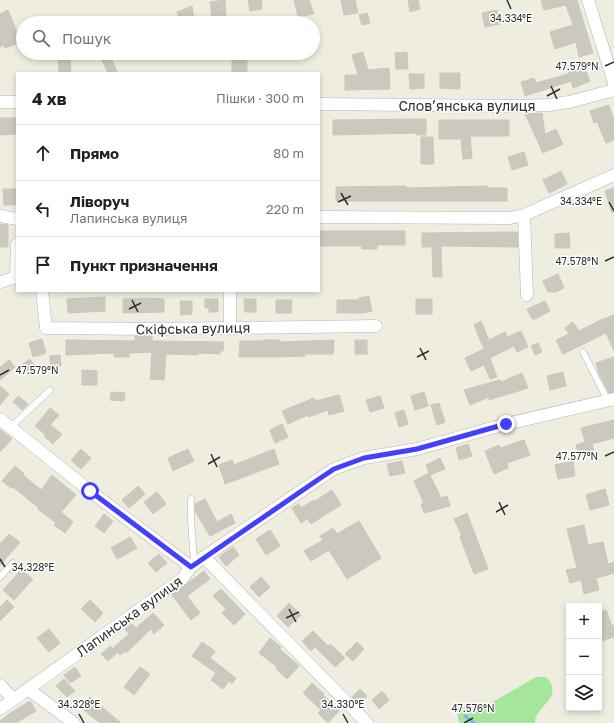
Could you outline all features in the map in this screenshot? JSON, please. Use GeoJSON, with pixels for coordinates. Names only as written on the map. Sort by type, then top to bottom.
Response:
{"type":"FeatureCollection","features":[{"type":"Feature","properties":{"kind":"street"},"geometry":{"type":"LineString","coordinates":[[588,0],[614,83]]}},
{"type":"Feature","properties":{"kind":"street","name":"Словʼянська вулиця"},"geometry":{"type":"LineString","coordinates":[[320,104],[548,105],[569,102],[614,90]]}},
{"type":"Feature","properties":{"kind":"street"},"geometry":{"type":"LineString","coordinates":[[0,102],[16,102]]}},
{"type":"Feature","properties":{"kind":"street"},"geometry":{"type":"LineString","coordinates":[[320,217],[510,218],[524,214],[614,174]]}},
{"type":"Feature","properties":{"kind":"street"},"geometry":{"type":"LineString","coordinates":[[524,214],[527,295]]}},
{"type":"Feature","properties":{"kind":"street"},"geometry":{"type":"LineString","coordinates":[[0,216],[16,219]]}},
{"type":"Feature","properties":{"kind":"street"},"geometry":{"type":"LineString","coordinates":[[0,282],[16,277]]}},
{"type":"Feature","properties":{"kind":"street","name":"Скіфська вулиця"},"geometry":{"type":"LineString","coordinates":[[42,292],[46,328],[154,330],[230,327],[376,326]]}},
{"type":"Feature","properties":{"kind":"street"},"geometry":{"type":"LineString","coordinates":[[230,292],[230,327]]}},
{"type":"Feature","properties":{"kind":"street","name":"Лапинська вулиця"},"geometry":{"type":"LineString","coordinates":[[0,709],[182,579],[196,563],[334,469],[364,458],[417,449],[506,424],[611,400]]}},
{"type":"Feature","properties":{"kind":"street"},"geometry":{"type":"LineString","coordinates":[[0,419],[90,491],[196,563],[367,723]]}},
{"type":"Feature","properties":{"kind":"street"},"geometry":{"type":"LineString","coordinates":[[0,685],[13,700]]}},
{"type":"Feature","properties":{"kind":"street"},"geometry":{"type":"LineString","coordinates":[[28,690],[74,723]]}},
{"type":"Feature","properties":{"kind":"lane"},"geometry":{"type":"LineString","coordinates":[[583,352],[611,400]]}},
{"type":"Feature","properties":{"kind":"lane"},"geometry":{"type":"LineString","coordinates":[[10,428],[50,390]]}},
{"type":"Feature","properties":{"kind":"lane"},"geometry":{"type":"LineString","coordinates":[[191,499],[190,519],[196,563]]}},
{"type":"Feature","properties":{"kind":"lane"},"geometry":{"type":"LineString","coordinates":[[0,577],[13,563]]}},
{"type":"Feature","properties":{"kind":"green space"},"geometry":{"type":"Polygon","coordinates":[[[536,677],[546,677],[551,684],[553,691],[548,702],[536,717],[535,723],[459,723],[457,709],[459,707],[480,709],[536,677]]]}},
{"type":"Feature","properties":{"kind":"building"},"geometry":{"type":"Polygon","coordinates":[[[225,0],[226,16],[212,16],[210,2],[225,0]]]}},
{"type":"Feature","properties":{"kind":"building"},"geometry":{"type":"Polygon","coordinates":[[[248,0],[261,0],[262,9],[250,11],[248,0]]]}},
{"type":"Feature","properties":{"kind":"building"},"geometry":{"type":"Polygon","coordinates":[[[294,0],[309,0],[314,14],[298,16],[294,0]]]}},
{"type":"Feature","properties":{"kind":"building"},"geometry":{"type":"Polygon","coordinates":[[[341,0],[355,0],[358,13],[344,15],[341,0]]]}},
{"type":"Feature","properties":{"kind":"building"},"geometry":{"type":"Polygon","coordinates":[[[408,0],[418,0],[420,9],[410,12],[408,0]]]}},
{"type":"Feature","properties":{"kind":"building"},"geometry":{"type":"Polygon","coordinates":[[[577,0],[593,53],[579,57],[576,42],[555,49],[550,32],[573,25],[566,5],[544,10],[541,1],[577,0]]]}},
{"type":"Feature","properties":{"kind":"building"},"geometry":{"type":"Polygon","coordinates":[[[192,6],[194,16],[178,16],[177,12],[192,6]]]}},
{"type":"Feature","properties":{"kind":"building"},"geometry":{"type":"Polygon","coordinates":[[[8,10],[16,30],[16,44],[5,48],[4,45],[0,47],[0,14],[8,10]]]}},
{"type":"Feature","properties":{"kind":"building"},"geometry":{"type":"Polygon","coordinates":[[[497,10],[500,24],[485,27],[482,13],[497,10]]]}},
{"type":"Feature","properties":{"kind":"building"},"geometry":{"type":"Polygon","coordinates":[[[367,13],[370,23],[362,25],[359,15],[367,13]]]}},
{"type":"Feature","properties":{"kind":"building"},"geometry":{"type":"Polygon","coordinates":[[[363,52],[368,70],[389,68],[390,89],[345,90],[345,75],[358,75],[352,55],[363,52]]]}},
{"type":"Feature","properties":{"kind":"building"},"geometry":{"type":"Polygon","coordinates":[[[407,52],[408,69],[396,69],[395,53],[407,52]]]}},
{"type":"Feature","properties":{"kind":"building"},"geometry":{"type":"Polygon","coordinates":[[[58,60],[70,60],[71,71],[59,72],[58,60]]]}},
{"type":"Feature","properties":{"kind":"building"},"geometry":{"type":"Polygon","coordinates":[[[102,60],[112,60],[118,72],[108,72],[102,60]]]}},
{"type":"Feature","properties":{"kind":"building"},"geometry":{"type":"Polygon","coordinates":[[[232,60],[247,60],[247,72],[232,72],[232,60]]]}},
{"type":"Feature","properties":{"kind":"building"},"geometry":{"type":"Polygon","coordinates":[[[584,67],[590,81],[573,88],[571,81],[525,96],[521,82],[534,78],[536,83],[568,74],[584,67]]]}},
{"type":"Feature","properties":{"kind":"building"},"geometry":{"type":"Polygon","coordinates":[[[440,73],[460,73],[460,89],[440,88],[440,73]]]}},
{"type":"Feature","properties":{"kind":"building"},"geometry":{"type":"Polygon","coordinates":[[[409,74],[424,74],[424,88],[410,89],[409,74]]]}},
{"type":"Feature","properties":{"kind":"building"},"geometry":{"type":"Polygon","coordinates":[[[609,105],[614,120],[614,140],[606,143],[597,122],[594,123],[590,111],[609,105]]]}},
{"type":"Feature","properties":{"kind":"building"},"geometry":{"type":"Polygon","coordinates":[[[542,113],[545,134],[556,129],[563,144],[543,153],[525,114],[542,113]]]}},
{"type":"Feature","properties":{"kind":"building"},"geometry":{"type":"Polygon","coordinates":[[[0,118],[16,118],[16,134],[0,135],[0,118]]]}},
{"type":"Feature","properties":{"kind":"building"},"geometry":{"type":"Polygon","coordinates":[[[426,119],[426,135],[417,135],[417,133],[333,135],[333,120],[426,119]]]}},
{"type":"Feature","properties":{"kind":"building"},"geometry":{"type":"Polygon","coordinates":[[[439,120],[509,120],[509,136],[470,136],[472,158],[463,159],[461,139],[439,139],[439,120]]]}},
{"type":"Feature","properties":{"kind":"building"},"geometry":{"type":"Polygon","coordinates":[[[421,137],[433,137],[434,164],[421,164],[421,137]]]}},
{"type":"Feature","properties":{"kind":"building"},"geometry":{"type":"Polygon","coordinates":[[[524,152],[528,165],[512,170],[508,157],[524,152]]]}},
{"type":"Feature","properties":{"kind":"building"},"geometry":{"type":"Polygon","coordinates":[[[561,171],[567,184],[549,193],[543,180],[561,171]]]}},
{"type":"Feature","properties":{"kind":"building"},"geometry":{"type":"Polygon","coordinates":[[[406,186],[406,188],[488,186],[488,188],[507,188],[507,201],[336,201],[336,187],[406,186]]]}},
{"type":"Feature","properties":{"kind":"building"},"geometry":{"type":"Polygon","coordinates":[[[614,188],[614,212],[612,213],[605,191],[614,188]]]}},
{"type":"Feature","properties":{"kind":"building"},"geometry":{"type":"Polygon","coordinates":[[[3,189],[16,189],[16,205],[4,205],[3,189]]]}},
{"type":"Feature","properties":{"kind":"building"},"geometry":{"type":"Polygon","coordinates":[[[0,224],[8,225],[8,247],[0,247],[0,224]]]}},
{"type":"Feature","properties":{"kind":"building"},"geometry":{"type":"Polygon","coordinates":[[[320,231],[405,231],[405,245],[377,245],[377,249],[362,249],[362,246],[320,246],[320,231]]]}},
{"type":"Feature","properties":{"kind":"building"},"geometry":{"type":"Polygon","coordinates":[[[517,232],[518,247],[441,246],[442,277],[433,277],[432,247],[422,247],[422,233],[517,232]]]}},
{"type":"Feature","properties":{"kind":"building"},"geometry":{"type":"Polygon","coordinates":[[[569,233],[570,248],[555,248],[555,234],[569,233]]]}},
{"type":"Feature","properties":{"kind":"building"},"geometry":{"type":"Polygon","coordinates":[[[558,274],[564,288],[556,292],[548,292],[543,281],[558,274]]]}},
{"type":"Feature","properties":{"kind":"building"},"geometry":{"type":"Polygon","coordinates":[[[369,296],[372,311],[362,313],[337,313],[337,300],[360,300],[359,298],[369,296]]]}},
{"type":"Feature","properties":{"kind":"building"},"geometry":{"type":"Polygon","coordinates":[[[105,297],[105,311],[68,313],[67,299],[105,297]]]}},
{"type":"Feature","properties":{"kind":"building"},"geometry":{"type":"Polygon","coordinates":[[[123,299],[164,299],[164,312],[123,313],[123,299]]]}},
{"type":"Feature","properties":{"kind":"building"},"geometry":{"type":"Polygon","coordinates":[[[205,299],[218,299],[218,312],[209,312],[209,308],[205,308],[205,299]]]}},
{"type":"Feature","properties":{"kind":"building"},"geometry":{"type":"Polygon","coordinates":[[[244,299],[256,299],[256,312],[245,312],[244,299]]]}},
{"type":"Feature","properties":{"kind":"building"},"geometry":{"type":"Polygon","coordinates":[[[416,299],[432,299],[432,314],[416,314],[416,299]]]}},
{"type":"Feature","properties":{"kind":"building"},"geometry":{"type":"Polygon","coordinates":[[[276,300],[292,300],[291,313],[276,313],[276,300]]]}},
{"type":"Feature","properties":{"kind":"building"},"geometry":{"type":"Polygon","coordinates":[[[180,301],[192,301],[192,314],[181,315],[180,301]]]}},
{"type":"Feature","properties":{"kind":"building"},"geometry":{"type":"Polygon","coordinates":[[[545,301],[550,311],[535,319],[532,319],[527,309],[545,301]]]}},
{"type":"Feature","properties":{"kind":"building"},"geometry":{"type":"Polygon","coordinates":[[[614,315],[614,351],[606,333],[563,354],[556,340],[569,334],[565,328],[573,322],[579,331],[614,315]]]}},
{"type":"Feature","properties":{"kind":"building"},"geometry":{"type":"Polygon","coordinates":[[[481,321],[489,340],[505,332],[507,337],[521,331],[528,347],[517,352],[514,346],[490,358],[497,377],[490,379],[484,365],[471,371],[465,358],[484,349],[474,325],[481,321]]]}},
{"type":"Feature","properties":{"kind":"building"},"geometry":{"type":"Polygon","coordinates":[[[135,336],[152,336],[152,341],[224,342],[223,351],[220,351],[220,354],[166,354],[164,380],[150,379],[152,352],[129,353],[129,357],[114,357],[114,353],[66,355],[66,340],[135,341],[135,336]]]}},
{"type":"Feature","properties":{"kind":"building"},"geometry":{"type":"Polygon","coordinates":[[[42,339],[46,353],[33,357],[29,343],[42,339]]]}},
{"type":"Feature","properties":{"kind":"building"},"geometry":{"type":"Polygon","coordinates":[[[279,340],[279,342],[334,340],[333,354],[304,354],[305,356],[279,357],[239,357],[240,341],[279,340]]]}},
{"type":"Feature","properties":{"kind":"building"},"geometry":{"type":"Polygon","coordinates":[[[355,340],[367,340],[367,354],[355,354],[355,340]]]}},
{"type":"Feature","properties":{"kind":"building"},"geometry":{"type":"Polygon","coordinates":[[[538,343],[542,352],[535,355],[531,346],[538,343]]]}},
{"type":"Feature","properties":{"kind":"building"},"geometry":{"type":"Polygon","coordinates":[[[60,355],[61,366],[50,367],[50,356],[60,355]]]}},
{"type":"Feature","properties":{"kind":"building"},"geometry":{"type":"Polygon","coordinates":[[[614,357],[614,392],[609,393],[599,374],[596,363],[614,357]]]}},
{"type":"Feature","properties":{"kind":"building"},"geometry":{"type":"Polygon","coordinates":[[[30,359],[35,366],[26,372],[21,365],[30,359]]]}},
{"type":"Feature","properties":{"kind":"building"},"geometry":{"type":"Polygon","coordinates":[[[9,360],[15,367],[0,380],[0,367],[9,360]]]}},
{"type":"Feature","properties":{"kind":"building"},"geometry":{"type":"Polygon","coordinates":[[[82,370],[97,371],[97,385],[82,385],[82,370]]]}},
{"type":"Feature","properties":{"kind":"building"},"geometry":{"type":"Polygon","coordinates":[[[563,372],[566,386],[550,390],[547,376],[563,372]]]}},
{"type":"Feature","properties":{"kind":"building"},"geometry":{"type":"Polygon","coordinates":[[[522,373],[528,388],[489,400],[489,397],[470,405],[464,390],[500,380],[501,382],[522,373]]]}},
{"type":"Feature","properties":{"kind":"building"},"geometry":{"type":"Polygon","coordinates":[[[0,386],[9,394],[0,405],[0,386]]]}},
{"type":"Feature","properties":{"kind":"building"},"geometry":{"type":"Polygon","coordinates":[[[111,392],[125,393],[124,401],[110,400],[111,392]]]}},
{"type":"Feature","properties":{"kind":"building"},"geometry":{"type":"Polygon","coordinates":[[[424,392],[428,406],[415,410],[411,396],[424,392]]]}},
{"type":"Feature","properties":{"kind":"building"},"geometry":{"type":"Polygon","coordinates":[[[339,395],[344,411],[329,415],[328,410],[309,417],[308,415],[288,424],[282,411],[314,398],[316,401],[339,395]]]}},
{"type":"Feature","properties":{"kind":"building"},"geometry":{"type":"Polygon","coordinates":[[[18,396],[28,404],[22,410],[13,402],[18,396]]]}},
{"type":"Feature","properties":{"kind":"building"},"geometry":{"type":"Polygon","coordinates":[[[380,396],[384,408],[370,412],[366,400],[380,396]]]}},
{"type":"Feature","properties":{"kind":"building"},"geometry":{"type":"Polygon","coordinates":[[[439,403],[445,422],[437,425],[431,405],[439,403]]]}},
{"type":"Feature","properties":{"kind":"building"},"geometry":{"type":"Polygon","coordinates":[[[50,408],[59,415],[50,425],[62,434],[53,444],[44,436],[46,435],[35,426],[50,408]]]}},
{"type":"Feature","properties":{"kind":"building"},"geometry":{"type":"Polygon","coordinates":[[[404,410],[408,424],[399,427],[395,413],[404,410]]]}},
{"type":"Feature","properties":{"kind":"building"},"geometry":{"type":"Polygon","coordinates":[[[614,420],[614,438],[592,444],[594,451],[579,456],[576,445],[585,442],[581,428],[614,420]]]}},
{"type":"Feature","properties":{"kind":"building"},"geometry":{"type":"Polygon","coordinates":[[[282,424],[288,437],[275,443],[270,430],[282,424]]]}},
{"type":"Feature","properties":{"kind":"building"},"geometry":{"type":"Polygon","coordinates":[[[0,429],[12,439],[0,452],[0,429]]]}},
{"type":"Feature","properties":{"kind":"building"},"geometry":{"type":"Polygon","coordinates":[[[524,440],[530,455],[507,463],[508,468],[494,474],[485,451],[499,445],[500,448],[524,440]]]}},
{"type":"Feature","properties":{"kind":"building"},"geometry":{"type":"Polygon","coordinates":[[[468,444],[472,456],[459,460],[456,448],[468,444]]]}},
{"type":"Feature","properties":{"kind":"building"},"geometry":{"type":"Polygon","coordinates":[[[81,449],[91,458],[81,469],[71,460],[81,449]]]}},
{"type":"Feature","properties":{"kind":"building"},"geometry":{"type":"Polygon","coordinates":[[[188,449],[194,461],[173,471],[168,458],[188,449]]]}},
{"type":"Feature","properties":{"kind":"building"},"geometry":{"type":"Polygon","coordinates":[[[274,449],[279,464],[225,484],[219,465],[232,460],[234,465],[274,449]]]}},
{"type":"Feature","properties":{"kind":"building"},"geometry":{"type":"Polygon","coordinates":[[[440,458],[445,469],[430,475],[441,498],[447,496],[450,506],[424,513],[421,504],[424,503],[414,481],[429,473],[426,465],[440,458]]]}},
{"type":"Feature","properties":{"kind":"building"},"geometry":{"type":"Polygon","coordinates":[[[402,461],[405,473],[390,476],[387,464],[402,461]]]}},
{"type":"Feature","properties":{"kind":"building"},"geometry":{"type":"Polygon","coordinates":[[[573,461],[575,476],[558,479],[555,465],[573,461]]]}},
{"type":"Feature","properties":{"kind":"building"},"geometry":{"type":"Polygon","coordinates":[[[15,466],[41,490],[52,475],[76,495],[61,512],[73,522],[65,533],[54,525],[56,523],[38,509],[39,508],[13,487],[11,488],[2,481],[15,466]]]}},
{"type":"Feature","properties":{"kind":"building"},"geometry":{"type":"Polygon","coordinates":[[[138,486],[145,494],[129,508],[122,500],[138,486]]]}},
{"type":"Feature","properties":{"kind":"building"},"geometry":{"type":"Polygon","coordinates":[[[605,489],[609,505],[590,510],[586,495],[605,489]]]}},
{"type":"Feature","properties":{"kind":"building"},"geometry":{"type":"Polygon","coordinates":[[[332,490],[341,505],[311,524],[307,519],[301,523],[292,508],[299,504],[301,508],[332,490]]]}},
{"type":"Feature","properties":{"kind":"building"},"geometry":{"type":"Polygon","coordinates":[[[157,492],[166,504],[153,514],[144,502],[157,492]]]}},
{"type":"Feature","properties":{"kind":"building"},"geometry":{"type":"Polygon","coordinates":[[[205,499],[217,522],[231,514],[235,523],[210,536],[195,511],[195,504],[205,499]]]}},
{"type":"Feature","properties":{"kind":"building"},"geometry":{"type":"Polygon","coordinates":[[[467,513],[488,569],[474,574],[460,537],[462,536],[454,519],[467,513]]]}},
{"type":"Feature","properties":{"kind":"building"},"geometry":{"type":"Polygon","coordinates":[[[104,514],[113,521],[104,533],[95,526],[104,514]]]}},
{"type":"Feature","properties":{"kind":"building"},"geometry":{"type":"Polygon","coordinates":[[[359,521],[381,558],[347,579],[329,550],[311,561],[304,551],[323,540],[320,536],[333,528],[337,534],[359,521]]]}},
{"type":"Feature","properties":{"kind":"building"},"geometry":{"type":"Polygon","coordinates":[[[584,525],[588,545],[603,542],[608,564],[614,562],[614,573],[596,578],[599,590],[584,594],[581,580],[570,583],[566,570],[577,568],[567,529],[584,525]]]}},
{"type":"Feature","properties":{"kind":"building"},"geometry":{"type":"Polygon","coordinates":[[[270,530],[280,546],[266,555],[256,539],[270,530]]]}},
{"type":"Feature","properties":{"kind":"building"},"geometry":{"type":"Polygon","coordinates":[[[9,534],[20,542],[0,565],[0,544],[9,534]]]}},
{"type":"Feature","properties":{"kind":"building"},"geometry":{"type":"Polygon","coordinates":[[[130,537],[137,548],[117,559],[111,548],[130,537]]]}},
{"type":"Feature","properties":{"kind":"building"},"geometry":{"type":"Polygon","coordinates":[[[233,547],[239,555],[226,566],[219,557],[233,547]]]}},
{"type":"Feature","properties":{"kind":"building"},"geometry":{"type":"Polygon","coordinates":[[[159,554],[167,563],[156,572],[148,563],[159,554]]]}},
{"type":"Feature","properties":{"kind":"building"},"geometry":{"type":"Polygon","coordinates":[[[21,570],[33,579],[14,600],[3,590],[21,570]]]}},
{"type":"Feature","properties":{"kind":"building"},"geometry":{"type":"Polygon","coordinates":[[[204,571],[210,579],[187,596],[200,613],[191,620],[172,595],[204,571]]]}},
{"type":"Feature","properties":{"kind":"building"},"geometry":{"type":"Polygon","coordinates":[[[261,577],[270,587],[259,597],[250,587],[261,577]]]}},
{"type":"Feature","properties":{"kind":"building"},"geometry":{"type":"Polygon","coordinates":[[[221,589],[245,614],[234,625],[222,613],[226,609],[213,596],[221,589]]]}},
{"type":"Feature","properties":{"kind":"building"},"geometry":{"type":"Polygon","coordinates":[[[7,600],[14,607],[0,621],[0,607],[7,600]]]}},
{"type":"Feature","properties":{"kind":"building"},"geometry":{"type":"Polygon","coordinates":[[[90,600],[103,613],[95,622],[81,609],[90,600]]]}},
{"type":"Feature","properties":{"kind":"building"},"geometry":{"type":"Polygon","coordinates":[[[289,603],[301,615],[288,627],[277,616],[289,603]]]}},
{"type":"Feature","properties":{"kind":"building"},"geometry":{"type":"Polygon","coordinates":[[[606,610],[612,626],[614,625],[614,637],[602,641],[602,639],[602,612],[606,610]]]}},
{"type":"Feature","properties":{"kind":"building"},"geometry":{"type":"Polygon","coordinates":[[[153,613],[164,625],[154,634],[151,629],[126,653],[125,651],[120,655],[113,648],[129,634],[125,629],[132,624],[136,628],[153,613]]]}},
{"type":"Feature","properties":{"kind":"building"},"geometry":{"type":"Polygon","coordinates":[[[49,629],[60,643],[49,652],[37,638],[49,629]]]}},
{"type":"Feature","properties":{"kind":"building"},"geometry":{"type":"Polygon","coordinates":[[[313,631],[328,646],[330,644],[345,658],[335,667],[315,647],[311,651],[302,641],[313,631]]]}},
{"type":"Feature","properties":{"kind":"building"},"geometry":{"type":"Polygon","coordinates":[[[270,638],[299,666],[287,679],[276,669],[277,667],[259,653],[270,638]]]}},
{"type":"Feature","properties":{"kind":"building"},"geometry":{"type":"Polygon","coordinates":[[[202,642],[215,651],[210,658],[236,678],[232,684],[229,681],[223,689],[211,680],[216,673],[192,656],[202,642]]]}},
{"type":"Feature","properties":{"kind":"building"},"geometry":{"type":"Polygon","coordinates":[[[357,642],[364,649],[353,661],[345,654],[357,642]]]}},
{"type":"Feature","properties":{"kind":"building"},"geometry":{"type":"Polygon","coordinates":[[[110,646],[117,653],[108,661],[101,654],[110,646]]]}},
{"type":"Feature","properties":{"kind":"building"},"geometry":{"type":"Polygon","coordinates":[[[75,667],[81,676],[70,683],[64,675],[75,667]]]}},
{"type":"Feature","properties":{"kind":"building"},"geometry":{"type":"Polygon","coordinates":[[[140,667],[150,674],[134,695],[124,687],[140,667]]]}},
{"type":"Feature","properties":{"kind":"building"},"geometry":{"type":"Polygon","coordinates":[[[64,679],[75,691],[67,697],[56,686],[64,679]]]}},
{"type":"Feature","properties":{"kind":"building"},"geometry":{"type":"Polygon","coordinates":[[[312,683],[339,711],[328,723],[318,713],[321,710],[303,693],[312,683]]]}},
{"type":"Feature","properties":{"kind":"building"},"geometry":{"type":"Polygon","coordinates":[[[360,689],[367,696],[359,704],[352,697],[360,689]]]}},
{"type":"Feature","properties":{"kind":"building"},"geometry":{"type":"Polygon","coordinates":[[[382,691],[389,700],[379,709],[372,700],[382,691]]]}},
{"type":"Feature","properties":{"kind":"building"},"geometry":{"type":"Polygon","coordinates":[[[90,697],[121,723],[100,723],[92,717],[81,707],[90,697]]]}},
{"type":"Feature","properties":{"kind":"building"},"geometry":{"type":"Polygon","coordinates":[[[30,701],[36,711],[16,723],[0,723],[0,721],[9,714],[30,701]]]}},
{"type":"Feature","properties":{"kind":"waterway"},"geometry":{"type":"LineString","coordinates":[[465,716],[474,723]]}},
{"type":"Feature","properties":{"kind":"route"},"geometry":{"type":"LineString","coordinates":[[90,491],[191,567],[334,469],[364,458],[417,449],[506,424]]}}]}
